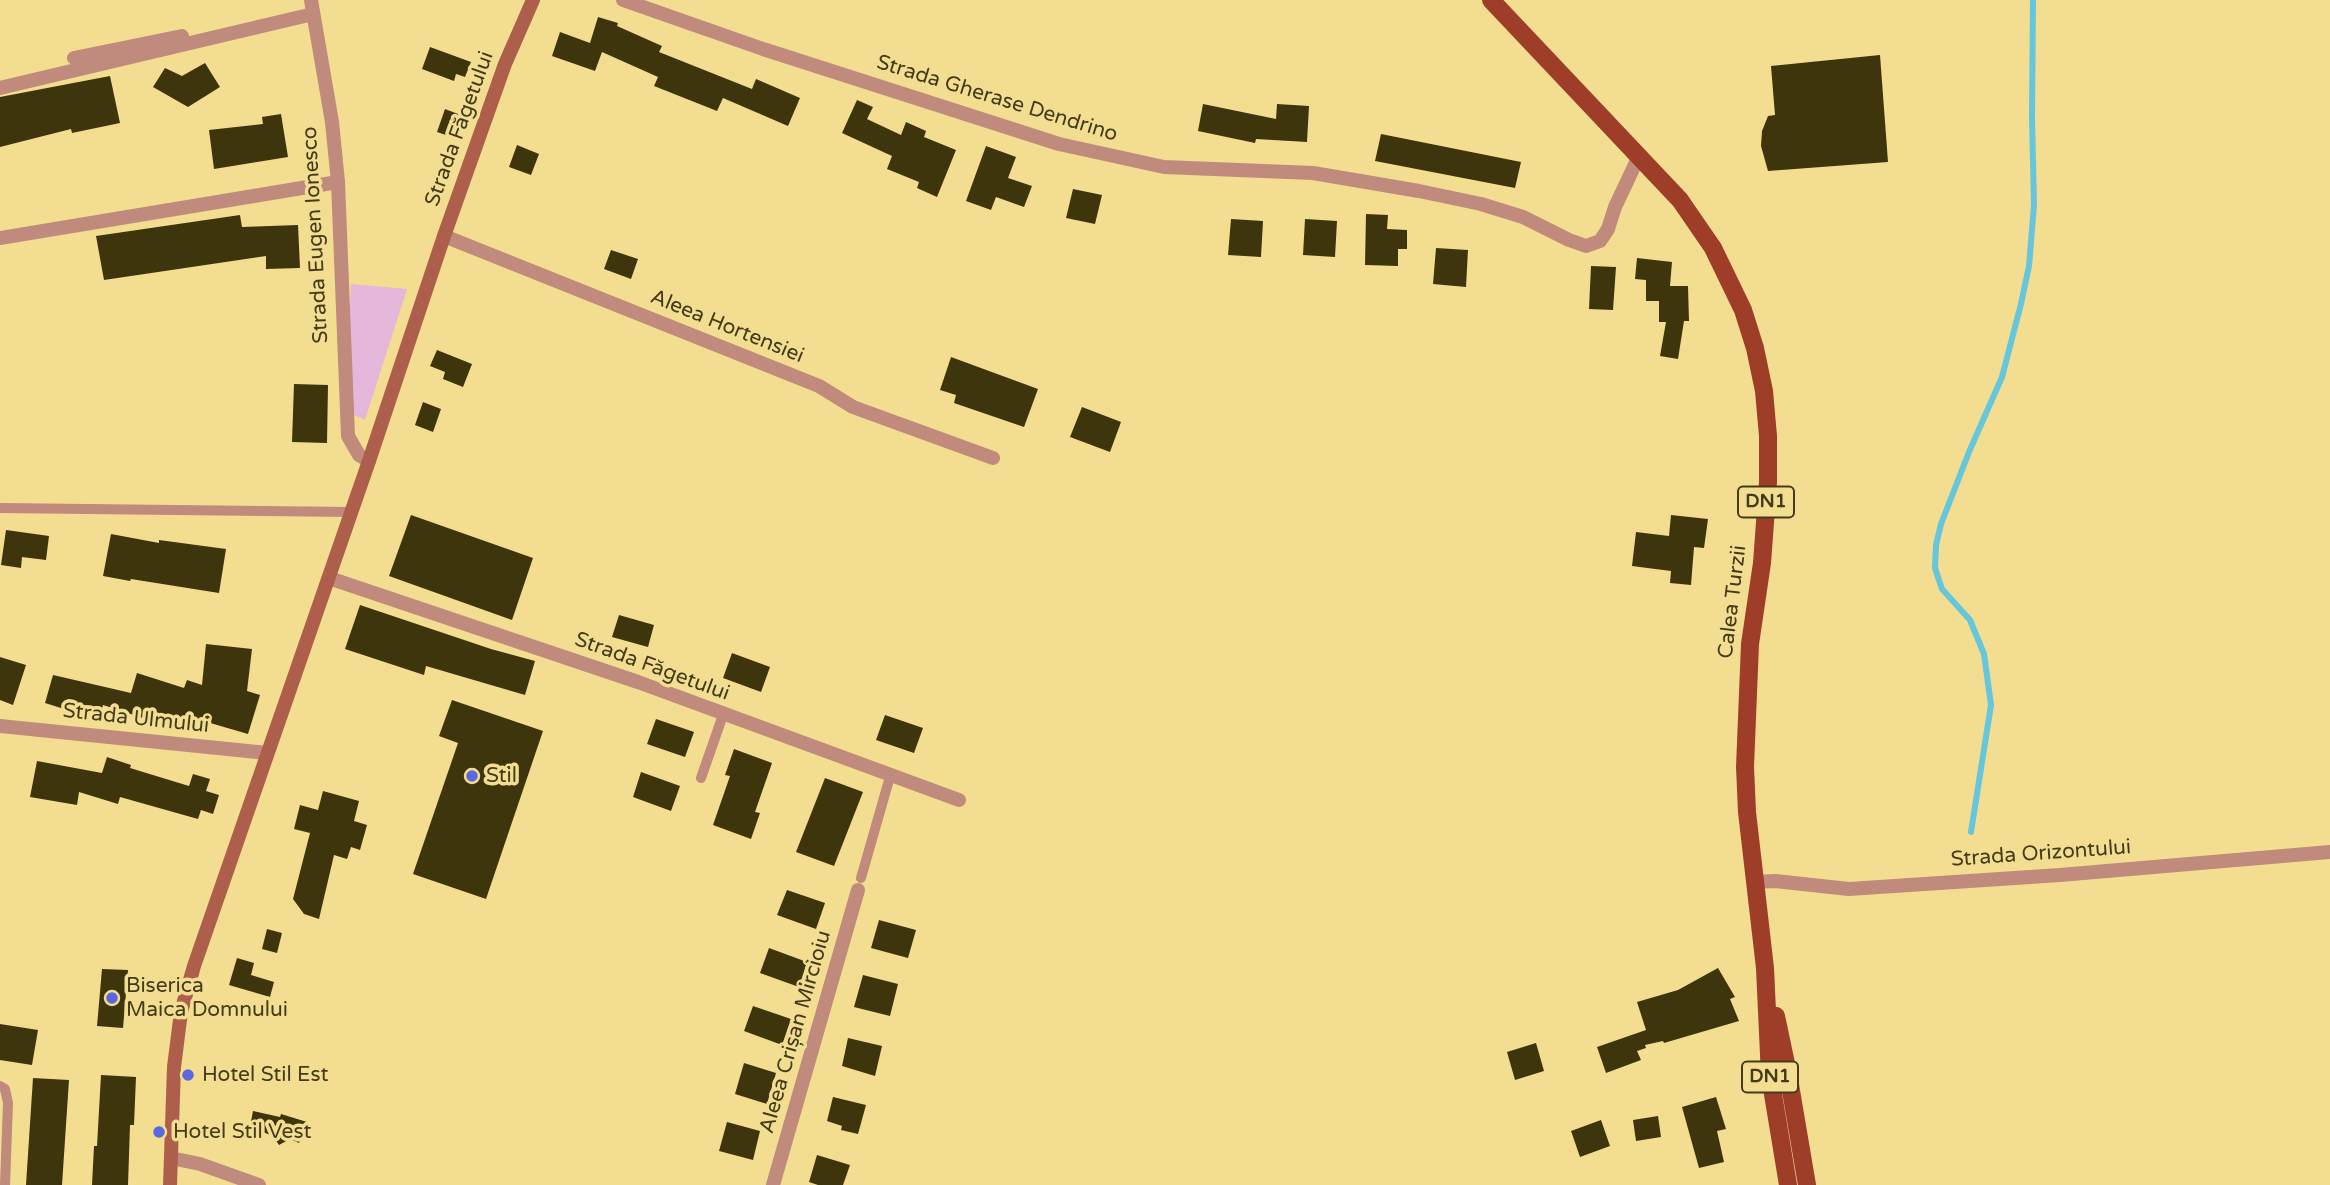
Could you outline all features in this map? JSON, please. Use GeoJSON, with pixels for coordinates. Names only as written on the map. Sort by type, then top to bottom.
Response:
{"type":"FeatureCollection","features":[{"type":"Feature","properties":{"kind":"main road","name":"Strada Făgetului"},"geometry":{"type":"LineString","coordinates":[[170,1185],[174,1067],[181,1012],[194,966],[444,236],[505,64],[533,0]]}},
{"type":"Feature","properties":{"kind":"main road","name":"Calea Turzii"},"geometry":{"type":"LineString","coordinates":[[1491,0],[1680,200],[1713,248],[1743,310],[1755,348],[1764,391],[1768,482],[1762,562],[1750,645],[1745,727],[1747,812],[1765,968],[1770,1076],[1788,1185]]}},
{"type":"Feature","properties":{"kind":"main road","name":"Calea Turzii"},"geometry":{"type":"LineString","coordinates":[[1765,968],[1788,1073],[1807,1185]]}},
{"type":"Feature","properties":{"kind":"street","name":"Strada Gherase Dendrino"},"geometry":{"type":"LineString","coordinates":[[623,0],[763,49],[1059,144],[1164,167],[1313,173],[1419,191],[1481,204],[1523,217],[1586,246],[1600,241],[1608,229],[1615,206],[1639,156]]}},
{"type":"Feature","properties":{"kind":"street"},"geometry":{"type":"LineString","coordinates":[[74,58],[309,10]]}},
{"type":"Feature","properties":{"kind":"street"},"geometry":{"type":"LineString","coordinates":[[0,88],[309,10]]}},
{"type":"Feature","properties":{"kind":"street","name":"Strada Eugen Ionesco"},"geometry":{"type":"LineString","coordinates":[[309,10],[332,122],[338,182],[348,436],[359,455],[369,461]]}},
{"type":"Feature","properties":{"kind":"street"},"geometry":{"type":"LineString","coordinates":[[0,238],[338,182]]}},
{"type":"Feature","properties":{"kind":"street","name":"Aleea Hortensiei"},"geometry":{"type":"LineString","coordinates":[[444,236],[819,386],[853,407],[993,458]]}},
{"type":"Feature","properties":{"kind":"street","name":"Strada Făgetului"},"geometry":{"type":"LineString","coordinates":[[328,578],[638,682],[959,800]]}},
{"type":"Feature","properties":{"kind":"street","name":"Strada Ulmului"},"geometry":{"type":"LineString","coordinates":[[0,726],[267,753]]}},
{"type":"Feature","properties":{"kind":"street","name":"Strada Orizontului"},"geometry":{"type":"LineString","coordinates":[[1754,883],[1775,881],[1849,889],[2060,875],[2330,852]]}},
{"type":"Feature","properties":{"kind":"street","name":"Aleea Crișan Mircioiu"},"geometry":{"type":"LineString","coordinates":[[773,1185],[860,884]]}},
{"type":"Feature","properties":{"kind":"street"},"geometry":{"type":"LineString","coordinates":[[172,1158],[200,1164],[259,1185]]}},
{"type":"Feature","properties":{"kind":"lane"},"geometry":{"type":"LineString","coordinates":[[0,508],[351,512]]}},
{"type":"Feature","properties":{"kind":"lane"},"geometry":{"type":"LineString","coordinates":[[701,778],[723,715]]}},
{"type":"Feature","properties":{"kind":"lane"},"geometry":{"type":"LineString","coordinates":[[860,884],[891,773]]}},
{"type":"Feature","properties":{"kind":"lane"},"geometry":{"type":"LineString","coordinates":[[0,1086],[5,1089],[8,1103],[5,1185]]}},
{"type":"Feature","properties":{"kind":"shaded area"},"geometry":{"type":"Polygon","coordinates":[[[351,284],[407,289],[365,420],[352,414],[348,351],[351,284]]]}},
{"type":"Feature","properties":{"kind":"building"},"geometry":{"type":"Polygon","coordinates":[[[598,17],[618,23],[617,26],[662,46],[659,52],[752,89],[756,79],[800,98],[788,126],[723,98],[717,111],[654,86],[658,77],[602,52],[595,71],[552,56],[560,32],[590,43],[598,17]]]}},
{"type":"Feature","properties":{"kind":"building"},"geometry":{"type":"Polygon","coordinates":[[[430,47],[471,62],[465,77],[456,74],[454,81],[422,69],[430,47]]]}},
{"type":"Feature","properties":{"kind":"building"},"geometry":{"type":"Polygon","coordinates":[[[1880,55],[1888,162],[1768,171],[1761,146],[1762,131],[1768,116],[1775,115],[1771,66],[1880,55]]]}},
{"type":"Feature","properties":{"kind":"building"},"geometry":{"type":"Polygon","coordinates":[[[205,63],[220,87],[188,107],[153,87],[165,68],[182,76],[205,63]]]}},
{"type":"Feature","properties":{"kind":"building"},"geometry":{"type":"Polygon","coordinates":[[[110,76],[120,123],[72,133],[71,129],[0,147],[0,97],[110,76]]]}},
{"type":"Feature","properties":{"kind":"building"},"geometry":{"type":"Polygon","coordinates":[[[857,100],[873,107],[867,119],[901,135],[906,122],[926,131],[924,137],[956,150],[937,197],[917,188],[919,182],[887,169],[892,156],[842,133],[857,100]]]}},
{"type":"Feature","properties":{"kind":"building"},"geometry":{"type":"Polygon","coordinates":[[[1203,104],[1276,119],[1277,104],[1309,106],[1307,142],[1256,139],[1255,143],[1198,131],[1203,104]]]}},
{"type":"Feature","properties":{"kind":"building"},"geometry":{"type":"Polygon","coordinates":[[[445,109],[466,117],[458,139],[437,132],[445,109]]]}},
{"type":"Feature","properties":{"kind":"building"},"geometry":{"type":"Polygon","coordinates":[[[281,114],[288,157],[214,169],[209,130],[263,124],[262,117],[281,114]]]}},
{"type":"Feature","properties":{"kind":"building"},"geometry":{"type":"Polygon","coordinates":[[[1381,134],[1521,162],[1515,188],[1375,161],[1381,134]]]}},
{"type":"Feature","properties":{"kind":"building"},"geometry":{"type":"Polygon","coordinates":[[[517,145],[539,154],[531,175],[509,167],[517,145]]]}},
{"type":"Feature","properties":{"kind":"building"},"geometry":{"type":"Polygon","coordinates":[[[986,146],[1016,157],[1008,178],[1032,186],[1024,207],[996,197],[991,210],[966,201],[986,146]]]}},
{"type":"Feature","properties":{"kind":"building"},"geometry":{"type":"Polygon","coordinates":[[[1073,189],[1102,195],[1095,224],[1066,218],[1073,189]]]}},
{"type":"Feature","properties":{"kind":"building"},"geometry":{"type":"Polygon","coordinates":[[[1366,214],[1388,215],[1387,229],[1407,230],[1407,249],[1398,249],[1398,266],[1365,265],[1366,214]]]}},
{"type":"Feature","properties":{"kind":"building"},"geometry":{"type":"Polygon","coordinates":[[[240,215],[242,227],[298,225],[300,268],[266,269],[266,256],[104,280],[96,236],[240,215]]]}},
{"type":"Feature","properties":{"kind":"building"},"geometry":{"type":"Polygon","coordinates":[[[1231,219],[1263,221],[1261,257],[1228,255],[1231,219]]]}},
{"type":"Feature","properties":{"kind":"building"},"geometry":{"type":"Polygon","coordinates":[[[1305,219],[1337,221],[1335,257],[1303,255],[1305,219]]]}},
{"type":"Feature","properties":{"kind":"building"},"geometry":{"type":"Polygon","coordinates":[[[1436,248],[1468,250],[1466,287],[1433,284],[1436,248]]]}},
{"type":"Feature","properties":{"kind":"building"},"geometry":{"type":"Polygon","coordinates":[[[611,250],[638,259],[631,279],[604,269],[611,250]]]}},
{"type":"Feature","properties":{"kind":"building"},"geometry":{"type":"Polygon","coordinates":[[[1637,258],[1672,262],[1670,286],[1688,286],[1689,321],[1684,321],[1678,359],[1660,356],[1666,322],[1659,322],[1659,301],[1646,301],[1646,280],[1635,279],[1637,258]]]}},
{"type":"Feature","properties":{"kind":"building"},"geometry":{"type":"Polygon","coordinates":[[[1591,266],[1616,267],[1613,310],[1589,309],[1591,266]]]}},
{"type":"Feature","properties":{"kind":"building"},"geometry":{"type":"Polygon","coordinates":[[[437,350],[472,364],[463,387],[443,379],[445,372],[430,366],[437,350]]]}},
{"type":"Feature","properties":{"kind":"building"},"geometry":{"type":"Polygon","coordinates":[[[951,357],[1038,389],[1024,427],[954,403],[956,395],[940,390],[951,357]]]}},
{"type":"Feature","properties":{"kind":"building"},"geometry":{"type":"Polygon","coordinates":[[[294,384],[328,385],[327,443],[292,442],[294,384]]]}},
{"type":"Feature","properties":{"kind":"building"},"geometry":{"type":"Polygon","coordinates":[[[423,402],[441,409],[433,432],[415,425],[423,402]]]}},
{"type":"Feature","properties":{"kind":"building"},"geometry":{"type":"Polygon","coordinates":[[[1082,407],[1121,422],[1110,452],[1070,437],[1082,407]]]}},
{"type":"Feature","properties":{"kind":"building"},"geometry":{"type":"Polygon","coordinates":[[[411,515],[533,558],[512,620],[389,576],[411,515]]]}},
{"type":"Feature","properties":{"kind":"building"},"geometry":{"type":"Polygon","coordinates":[[[1671,515],[1708,519],[1704,548],[1694,547],[1691,585],[1670,583],[1671,571],[1632,566],[1636,532],[1669,536],[1671,515]]]}},
{"type":"Feature","properties":{"kind":"building"},"geometry":{"type":"Polygon","coordinates":[[[6,530],[49,536],[46,560],[22,557],[21,568],[1,565],[6,530]]]}},
{"type":"Feature","properties":{"kind":"building"},"geometry":{"type":"Polygon","coordinates":[[[111,534],[159,543],[159,540],[226,549],[219,593],[103,576],[111,534]]]}},
{"type":"Feature","properties":{"kind":"building"},"geometry":{"type":"Polygon","coordinates":[[[360,605],[535,661],[525,695],[426,666],[424,675],[345,649],[360,605]]]}},
{"type":"Feature","properties":{"kind":"building"},"geometry":{"type":"Polygon","coordinates":[[[619,615],[654,625],[648,647],[612,637],[619,615]]]}},
{"type":"Feature","properties":{"kind":"building"},"geometry":{"type":"Polygon","coordinates":[[[206,644],[252,649],[247,691],[260,695],[248,734],[200,720],[198,727],[151,712],[149,720],[103,705],[99,720],[45,703],[53,675],[131,693],[137,673],[184,688],[187,680],[202,685],[206,644]]]}},
{"type":"Feature","properties":{"kind":"building"},"geometry":{"type":"Polygon","coordinates":[[[732,653],[770,667],[761,692],[723,678],[732,653]]]}},
{"type":"Feature","properties":{"kind":"building"},"geometry":{"type":"Polygon","coordinates":[[[0,657],[26,665],[13,705],[0,700],[0,657]]]}},
{"type":"Feature","properties":{"kind":"building"},"geometry":{"type":"Polygon","coordinates":[[[452,700],[543,731],[486,899],[413,874],[458,743],[439,736],[452,700]]]}},
{"type":"Feature","properties":{"kind":"building"},"geometry":{"type":"Polygon","coordinates":[[[885,715],[923,728],[914,753],[876,740],[885,715]]]}},
{"type":"Feature","properties":{"kind":"building"},"geometry":{"type":"Polygon","coordinates":[[[656,719],[694,732],[685,757],[647,744],[656,719]]]}},
{"type":"Feature","properties":{"kind":"building"},"geometry":{"type":"Polygon","coordinates":[[[734,749],[772,763],[755,812],[760,813],[751,839],[713,825],[730,776],[725,775],[734,749]]]}},
{"type":"Feature","properties":{"kind":"building"},"geometry":{"type":"Polygon","coordinates":[[[107,757],[131,765],[130,768],[189,786],[193,774],[210,779],[206,791],[219,795],[213,814],[201,810],[198,819],[120,797],[118,804],[79,792],[77,805],[30,797],[37,761],[102,773],[107,757]]]}},
{"type":"Feature","properties":{"kind":"building"},"geometry":{"type":"Polygon","coordinates":[[[641,772],[680,786],[671,811],[633,797],[641,772]]]}},
{"type":"Feature","properties":{"kind":"building"},"geometry":{"type":"Polygon","coordinates":[[[825,778],[863,792],[834,866],[796,852],[825,778]]]}},
{"type":"Feature","properties":{"kind":"building"},"geometry":{"type":"Polygon","coordinates":[[[323,791],[359,801],[354,821],[367,825],[360,850],[351,847],[347,859],[334,855],[319,919],[304,914],[293,899],[310,833],[294,829],[300,805],[318,810],[323,791]]]}},
{"type":"Feature","properties":{"kind":"building"},"geometry":{"type":"Polygon","coordinates":[[[787,890],[825,903],[816,929],[777,915],[787,890]]]}},
{"type":"Feature","properties":{"kind":"building"},"geometry":{"type":"Polygon","coordinates":[[[879,920],[916,930],[908,958],[871,948],[879,920]]]}},
{"type":"Feature","properties":{"kind":"building"},"geometry":{"type":"Polygon","coordinates":[[[267,929],[282,933],[277,953],[262,949],[267,929]]]}},
{"type":"Feature","properties":{"kind":"building"},"geometry":{"type":"Polygon","coordinates":[[[769,948],[807,962],[799,987],[760,973],[769,948]]]}},
{"type":"Feature","properties":{"kind":"building"},"geometry":{"type":"Polygon","coordinates":[[[237,958],[254,963],[251,975],[274,982],[270,997],[229,985],[237,958]]]}},
{"type":"Feature","properties":{"kind":"building"},"geometry":{"type":"Polygon","coordinates":[[[1718,968],[1735,997],[1730,999],[1739,1021],[1664,1043],[1645,1045],[1646,1048],[1637,1051],[1641,1060],[1606,1073],[1597,1047],[1646,1030],[1637,1002],[1678,990],[1718,968]]]}},
{"type":"Feature","properties":{"kind":"building","name":"Biserica Maica Domnului"},"geometry":{"type":"Polygon","coordinates":[[[102,969],[128,970],[123,1028],[97,1026],[102,969]]]}},
{"type":"Feature","properties":{"kind":"building"},"geometry":{"type":"Polygon","coordinates":[[[863,975],[898,984],[890,1016],[854,1007],[863,975]]]}},
{"type":"Feature","properties":{"kind":"building"},"geometry":{"type":"Polygon","coordinates":[[[753,1006],[791,1019],[782,1045],[744,1031],[753,1006]]]}},
{"type":"Feature","properties":{"kind":"building"},"geometry":{"type":"Polygon","coordinates":[[[0,1024],[38,1030],[32,1065],[0,1060],[0,1024]]]}},
{"type":"Feature","properties":{"kind":"building"},"geometry":{"type":"Polygon","coordinates":[[[848,1038],[882,1046],[875,1076],[842,1066],[848,1038]]]}},
{"type":"Feature","properties":{"kind":"building"},"geometry":{"type":"Polygon","coordinates":[[[1536,1043],[1544,1071],[1515,1080],[1507,1052],[1536,1043]]]}},
{"type":"Feature","properties":{"kind":"building"},"geometry":{"type":"Polygon","coordinates":[[[744,1063],[776,1073],[767,1104],[735,1094],[744,1063]]]}},
{"type":"Feature","properties":{"kind":"building"},"geometry":{"type":"Polygon","coordinates":[[[101,1075],[136,1077],[134,1125],[130,1125],[128,1185],[92,1185],[101,1075]]]}},
{"type":"Feature","properties":{"kind":"building"},"geometry":{"type":"Polygon","coordinates":[[[33,1078],[69,1080],[62,1185],[26,1185],[33,1078]]]}},
{"type":"Feature","properties":{"kind":"building"},"geometry":{"type":"Polygon","coordinates":[[[833,1097],[866,1105],[858,1134],[841,1130],[842,1126],[827,1121],[833,1097]]]}},
{"type":"Feature","properties":{"kind":"building"},"geometry":{"type":"Polygon","coordinates":[[[1716,1097],[1726,1129],[1717,1131],[1724,1162],[1699,1168],[1682,1107],[1716,1097]]]}},
{"type":"Feature","properties":{"kind":"building"},"geometry":{"type":"Polygon","coordinates":[[[253,1111],[280,1117],[281,1114],[307,1122],[299,1143],[290,1139],[279,1145],[273,1136],[250,1127],[253,1111]]]}},
{"type":"Feature","properties":{"kind":"building"},"geometry":{"type":"Polygon","coordinates":[[[1658,1116],[1661,1137],[1636,1141],[1633,1120],[1658,1116]]]}},
{"type":"Feature","properties":{"kind":"building"},"geometry":{"type":"Polygon","coordinates":[[[1601,1120],[1610,1146],[1580,1157],[1571,1131],[1601,1120]]]}},
{"type":"Feature","properties":{"kind":"building"},"geometry":{"type":"Polygon","coordinates":[[[727,1122],[760,1131],[753,1160],[719,1151],[727,1122]]]}},
{"type":"Feature","properties":{"kind":"building"},"geometry":{"type":"Polygon","coordinates":[[[817,1155],[850,1165],[843,1185],[818,1185],[809,1182],[817,1155]]]}},
{"type":"Feature","properties":{"kind":"waterway"},"geometry":{"type":"LineString","coordinates":[[1971,832],[1991,705],[1984,654],[1970,620],[1942,589],[1935,568],[1936,545],[1941,524],[1969,452],[2002,377],[2029,266],[2034,205],[2033,0]]}},
{"type":"Feature","properties":{"kind":"place","name":"Stil"},"geometry":{"type":"Point","coordinates":[472,776]}},
{"type":"Feature","properties":{"kind":"place","name":"Biserica Maica Domnului"},"geometry":{"type":"Point","coordinates":[112,998]}},
{"type":"Feature","properties":{"kind":"place","name":"Hotel Stil Est"},"geometry":{"type":"Point","coordinates":[188,1075]}},
{"type":"Feature","properties":{"kind":"place","name":"Hotel Stil Vest"},"geometry":{"type":"Point","coordinates":[159,1132]}}]}
